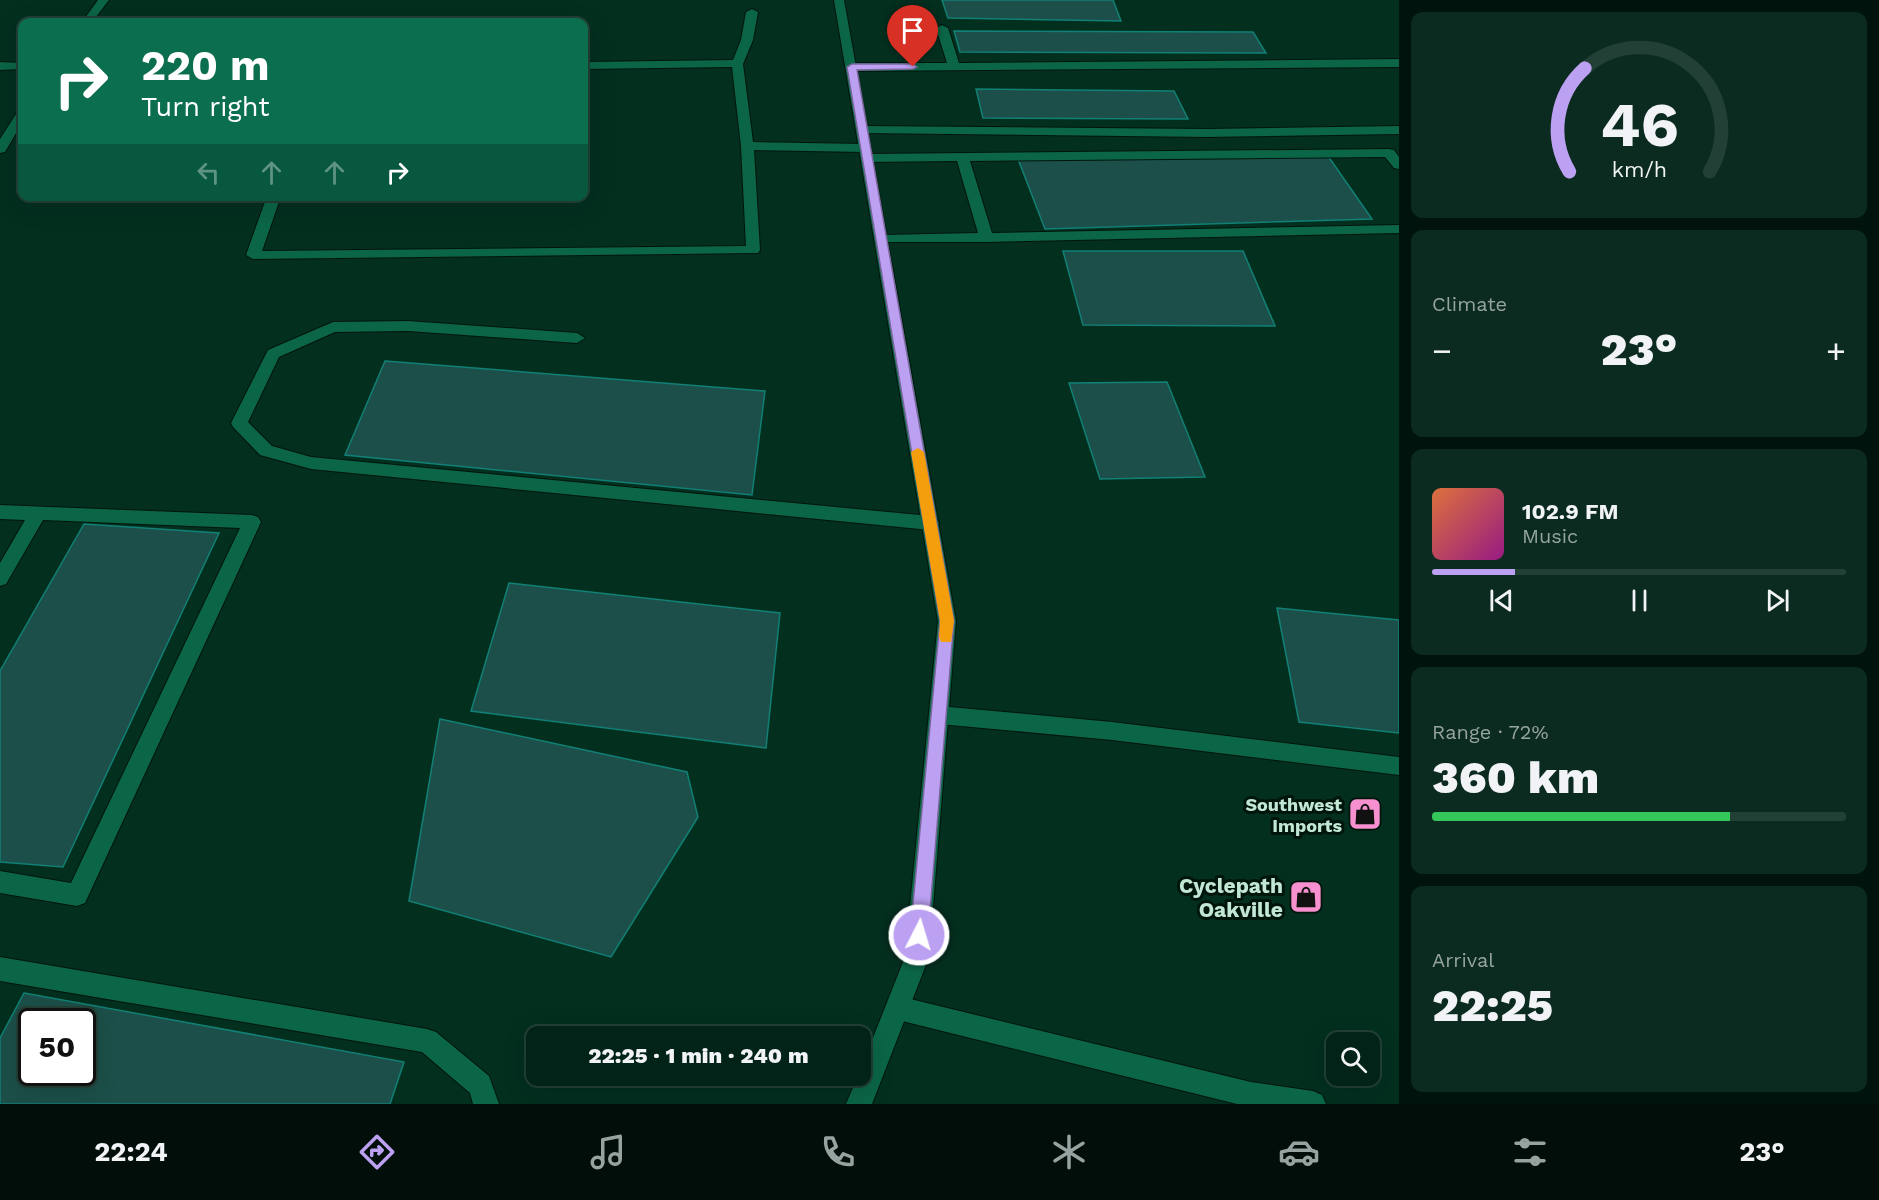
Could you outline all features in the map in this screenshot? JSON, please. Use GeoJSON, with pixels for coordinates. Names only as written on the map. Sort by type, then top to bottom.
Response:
{"type":"FeatureCollection","features":[{"type":"Feature","properties":{"kind":"main road"},"geometry":{"type":"LineString","coordinates":[[90,18],[104,0]]}},
{"type":"Feature","properties":{"kind":"main road"},"geometry":{"type":"LineString","coordinates":[[839,0],[947,621],[917,957],[859,1104]]}},
{"type":"Feature","properties":{"kind":"main road"},"geometry":{"type":"LineString","coordinates":[[272,201],[253,255],[753,250],[747,146],[737,64],[747,40],[752,12]]}},
{"type":"Feature","properties":{"kind":"main road"},"geometry":{"type":"LineString","coordinates":[[942,28],[954,66]]}},
{"type":"Feature","properties":{"kind":"main road"},"geometry":{"type":"LineString","coordinates":[[852,67],[1399,63]]}},
{"type":"Feature","properties":{"kind":"main road"},"geometry":{"type":"LineString","coordinates":[[588,64],[737,64]]}},
{"type":"Feature","properties":{"kind":"main road"},"geometry":{"type":"LineString","coordinates":[[0,66],[18,66]]}},
{"type":"Feature","properties":{"kind":"main road"},"geometry":{"type":"LineString","coordinates":[[0,149],[18,120]]}},
{"type":"Feature","properties":{"kind":"main road"},"geometry":{"type":"LineString","coordinates":[[747,146],[865,145],[1207,133],[1399,130]]}},
{"type":"Feature","properties":{"kind":"main road"},"geometry":{"type":"LineString","coordinates":[[865,145],[962,157],[1389,153],[1399,165]]}},
{"type":"Feature","properties":{"kind":"main road"},"geometry":{"type":"LineString","coordinates":[[962,157],[987,238]]}},
{"type":"Feature","properties":{"kind":"main road"},"geometry":{"type":"LineString","coordinates":[[881,239],[1399,229]]}},
{"type":"Feature","properties":{"kind":"main road"},"geometry":{"type":"LineString","coordinates":[[577,338],[408,326],[333,327],[273,354],[239,423],[266,451],[310,463],[930,524]]}},
{"type":"Feature","properties":{"kind":"main road"},"geometry":{"type":"LineString","coordinates":[[0,512],[252,522],[77,895],[0,882]]}},
{"type":"Feature","properties":{"kind":"main road"},"geometry":{"type":"LineString","coordinates":[[0,579],[38,513]]}},
{"type":"Feature","properties":{"kind":"main road"},"geometry":{"type":"LineString","coordinates":[[939,715],[1112,731],[1399,766]]}},
{"type":"Feature","properties":{"kind":"main road"},"geometry":{"type":"LineString","coordinates":[[0,969],[427,1041],[480,1084],[486,1104]]}},
{"type":"Feature","properties":{"kind":"main road"},"geometry":{"type":"LineString","coordinates":[[898,1008],[1251,1095],[1313,1104]]}},
{"type":"Feature","properties":{"kind":"building"},"geometry":{"type":"Polygon","coordinates":[[[942,0],[1113,0],[1121,21],[948,18],[942,0]]]}},
{"type":"Feature","properties":{"kind":"building"},"geometry":{"type":"Polygon","coordinates":[[[954,31],[1253,32],[1266,53],[960,52],[954,31]]]}},
{"type":"Feature","properties":{"kind":"building"},"geometry":{"type":"Polygon","coordinates":[[[976,89],[1174,91],[1188,119],[983,118],[976,89]]]}},
{"type":"Feature","properties":{"kind":"building"},"geometry":{"type":"Polygon","coordinates":[[[1328,156],[1372,219],[1045,229],[1018,159],[1328,156]]]}},
{"type":"Feature","properties":{"kind":"building"},"geometry":{"type":"Polygon","coordinates":[[[1063,251],[1243,251],[1275,326],[1083,325],[1063,251]]]}},
{"type":"Feature","properties":{"kind":"building"},"geometry":{"type":"Polygon","coordinates":[[[385,361],[765,391],[752,495],[345,455],[385,361]]]}},
{"type":"Feature","properties":{"kind":"building"},"geometry":{"type":"Polygon","coordinates":[[[1167,382],[1205,477],[1100,479],[1069,383],[1167,382]]]}},
{"type":"Feature","properties":{"kind":"building"},"geometry":{"type":"Polygon","coordinates":[[[84,524],[219,533],[63,867],[0,862],[0,671],[84,524]]]}},
{"type":"Feature","properties":{"kind":"building"},"geometry":{"type":"Polygon","coordinates":[[[509,583],[780,613],[766,748],[471,711],[509,583]]]}},
{"type":"Feature","properties":{"kind":"building"},"geometry":{"type":"Polygon","coordinates":[[[1277,608],[1399,620],[1399,733],[1299,722],[1277,608]]]}},
{"type":"Feature","properties":{"kind":"building"},"geometry":{"type":"Polygon","coordinates":[[[440,719],[687,772],[698,817],[611,957],[409,901],[440,719]]]}},
{"type":"Feature","properties":{"kind":"building"},"geometry":{"type":"Polygon","coordinates":[[[24,993],[404,1062],[390,1104],[0,1104],[0,1038],[24,993]]]}},
{"type":"Feature","properties":{"kind":"slow traffic"},"geometry":{"type":"LineString","coordinates":[[918,452],[947,621],[946,637]]}},
{"type":"Feature","properties":{"kind":"place","name":"Southwest Imports"},"geometry":{"type":"Point","coordinates":[1365,814]}},
{"type":"Feature","properties":{"kind":"place","name":"Cyclepath Oakville"},"geometry":{"type":"Point","coordinates":[1306,897]}},
{"type":"Feature","properties":{"kind":"route"},"geometry":{"type":"LineString","coordinates":[[913,67],[852,67],[947,621],[919,935]]}}]}
